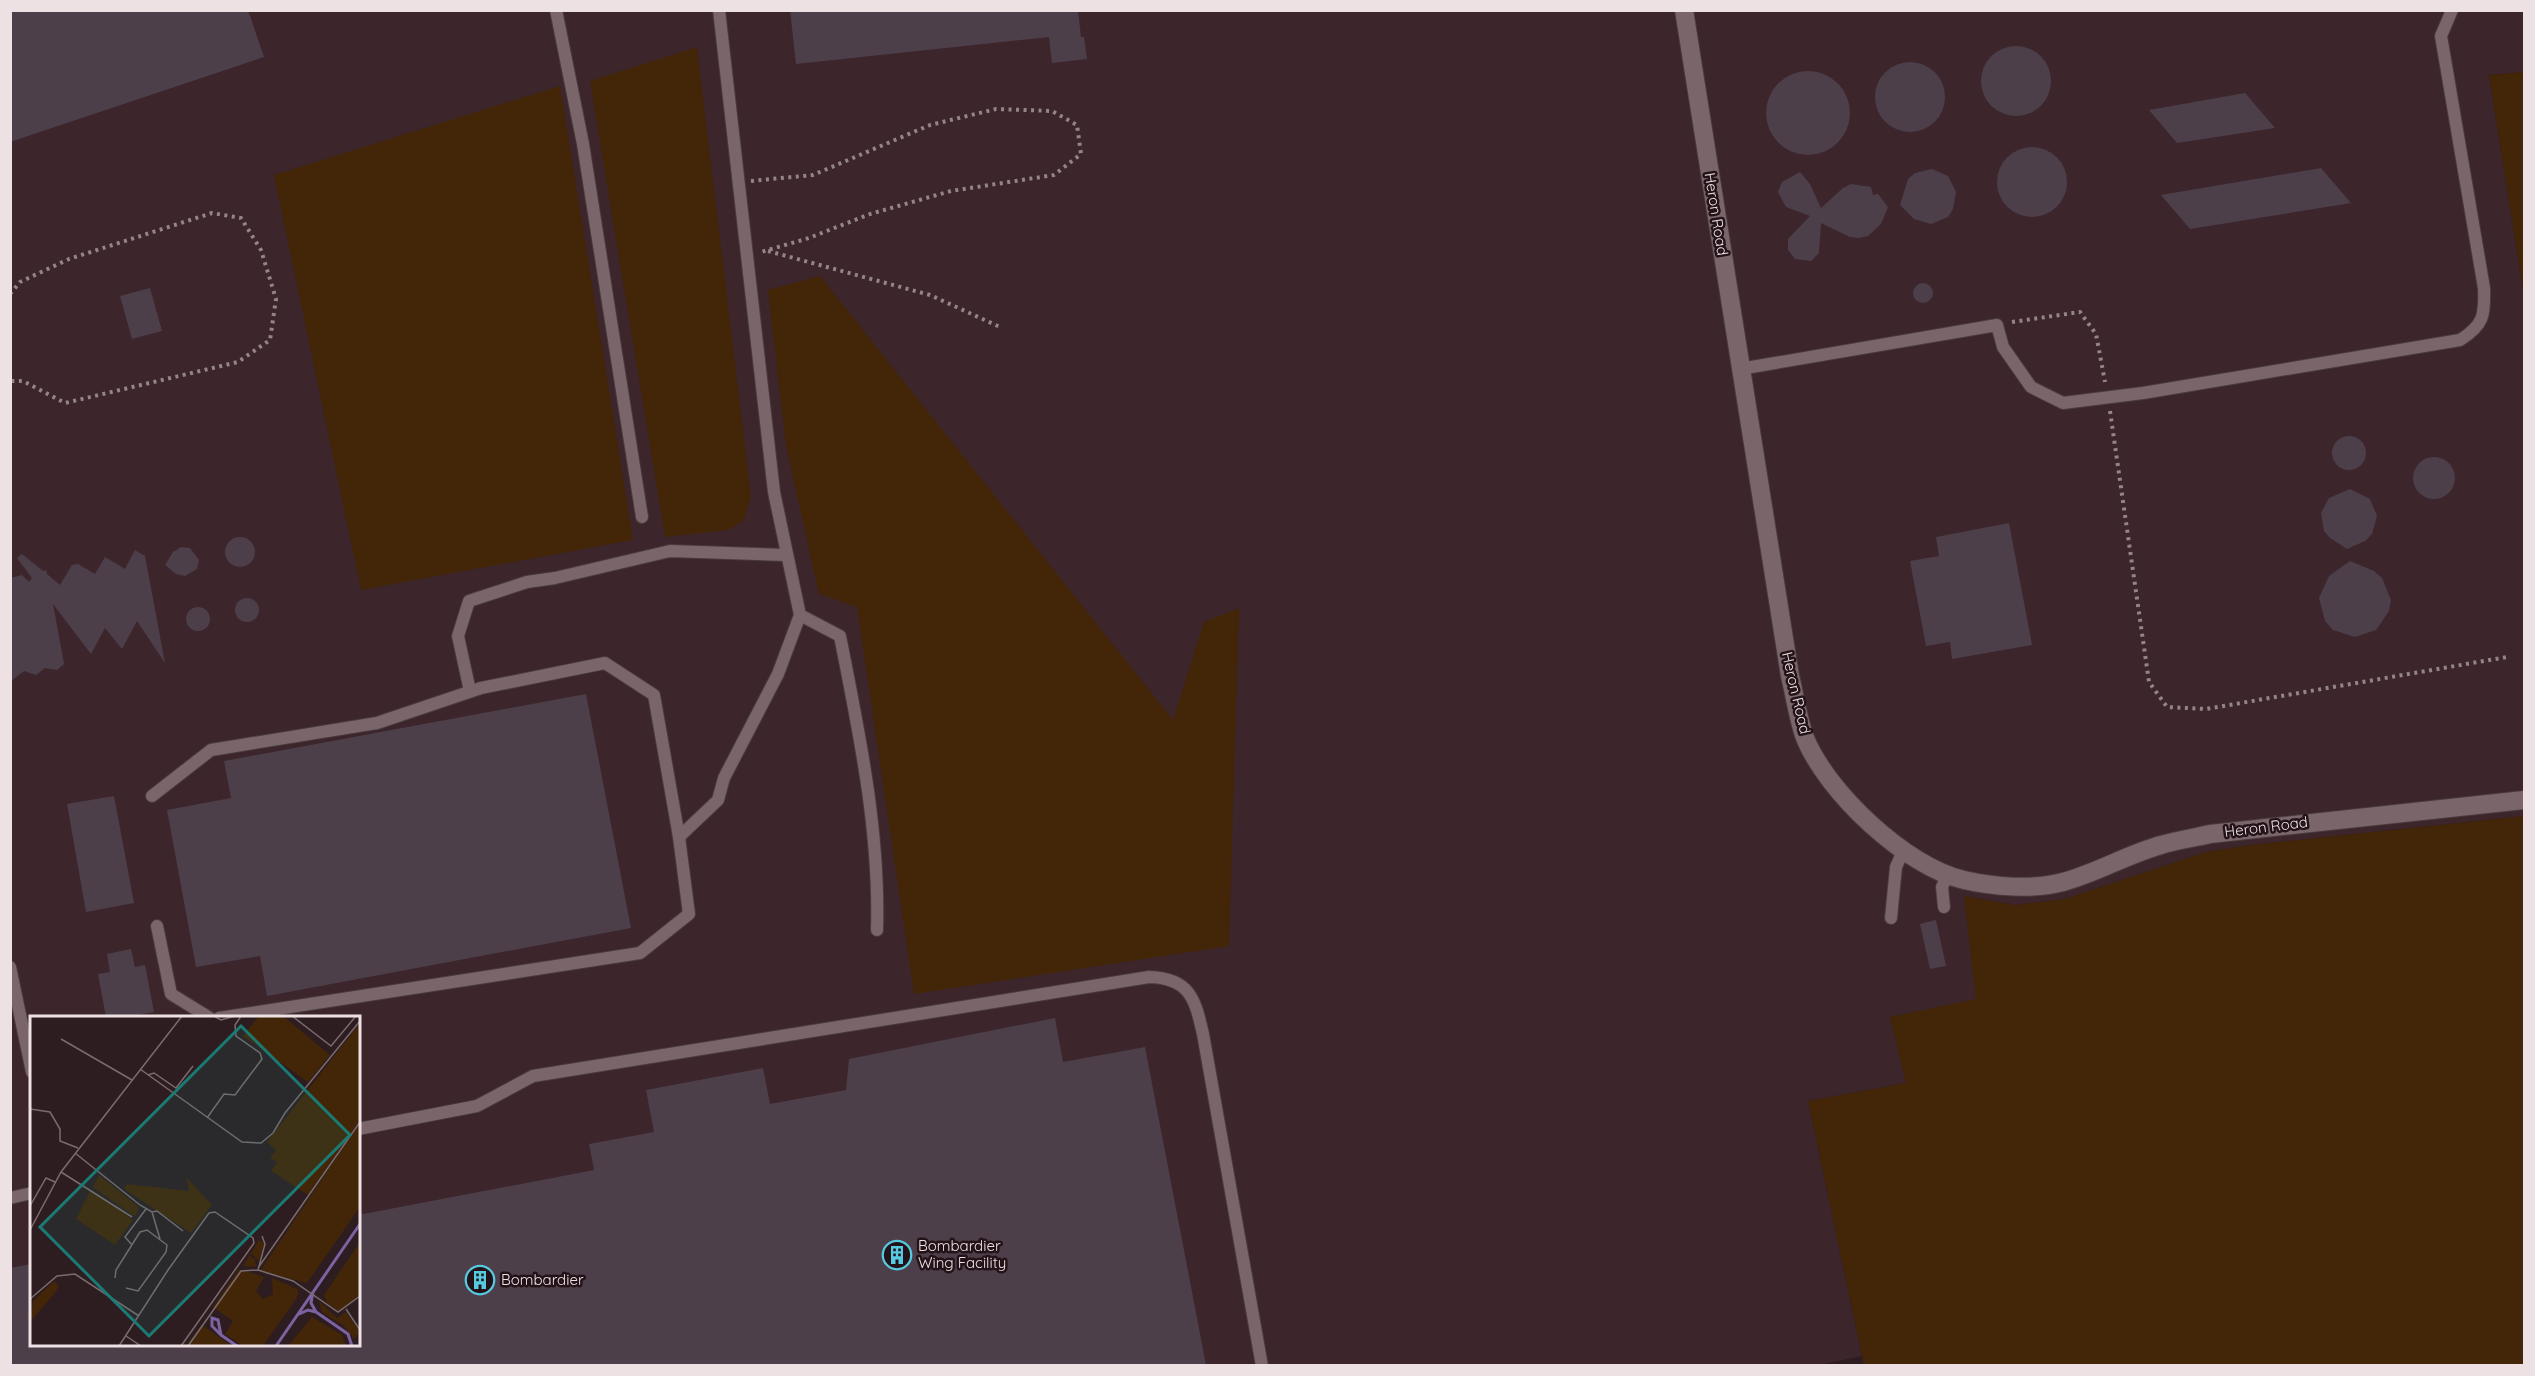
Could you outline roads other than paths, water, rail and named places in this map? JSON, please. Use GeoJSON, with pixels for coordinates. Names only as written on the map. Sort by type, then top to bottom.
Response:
{"type":"FeatureCollection","features":[{"type":"Feature","properties":{"kind":"street","name":"Heron Road"},"geometry":{"type":"LineString","coordinates":[[1684,10],[1790,676],[1805,737],[1826,775],[1887,838],[1928,865],[1963,880],[2016,887],[2062,883],[2160,845],[2210,834],[2524,800]]}},
{"type":"Feature","properties":{"kind":"lane"},"geometry":{"type":"LineString","coordinates":[[556,10],[583,144],[642,518]]}},
{"type":"Feature","properties":{"kind":"lane"},"geometry":{"type":"LineString","coordinates":[[679,837],[718,800],[724,778],[778,674],[800,615],[774,492],[719,10]]}},
{"type":"Feature","properties":{"kind":"lane"},"geometry":{"type":"LineString","coordinates":[[1740,369],[1997,325],[2003,347],[2031,387],[2063,403],[2108,398],[2460,340],[2474,331],[2485,313],[2484,288],[2441,36],[2452,10]]}},
{"type":"Feature","properties":{"kind":"lane"},"geometry":{"type":"LineString","coordinates":[[470,692],[458,636],[469,601],[527,582],[555,578],[670,551],[787,555]]}},
{"type":"Feature","properties":{"kind":"lane"},"geometry":{"type":"LineString","coordinates":[[800,615],[840,636],[866,783],[878,891],[878,930]]}},
{"type":"Feature","properties":{"kind":"lane"},"geometry":{"type":"LineString","coordinates":[[152,796],[211,750],[378,723],[470,692],[605,663],[654,695],[679,837],[689,914],[640,953],[226,1016]]}},
{"type":"Feature","properties":{"kind":"lane"},"geometry":{"type":"LineString","coordinates":[[1891,918],[1896,867],[1904,849]]}},
{"type":"Feature","properties":{"kind":"lane"},"geometry":{"type":"LineString","coordinates":[[1944,907],[1942,887],[1948,874]]}},
{"type":"Feature","properties":{"kind":"lane"},"geometry":{"type":"LineString","coordinates":[[157,926],[171,994],[208,1016]]}},
{"type":"Feature","properties":{"kind":"lane"},"geometry":{"type":"LineString","coordinates":[[10,966],[30,1062]]}},
{"type":"Feature","properties":{"kind":"lane"},"geometry":{"type":"LineString","coordinates":[[360,1129],[477,1106],[533,1076],[1149,977],[1169,978],[1185,988],[1197,1006],[1262,1365]]}},
{"type":"Feature","properties":{"kind":"lane"},"geometry":{"type":"LineString","coordinates":[[10,1198],[30,1193]]}},
{"type":"Feature","properties":{"kind":"place","name":"Bombardier Wing Facility"},"geometry":{"type":"Point","coordinates":[897,1255]}},
{"type":"Feature","properties":{"kind":"place","name":"Bombardier"},"geometry":{"type":"Point","coordinates":[480,1280]}}]}
